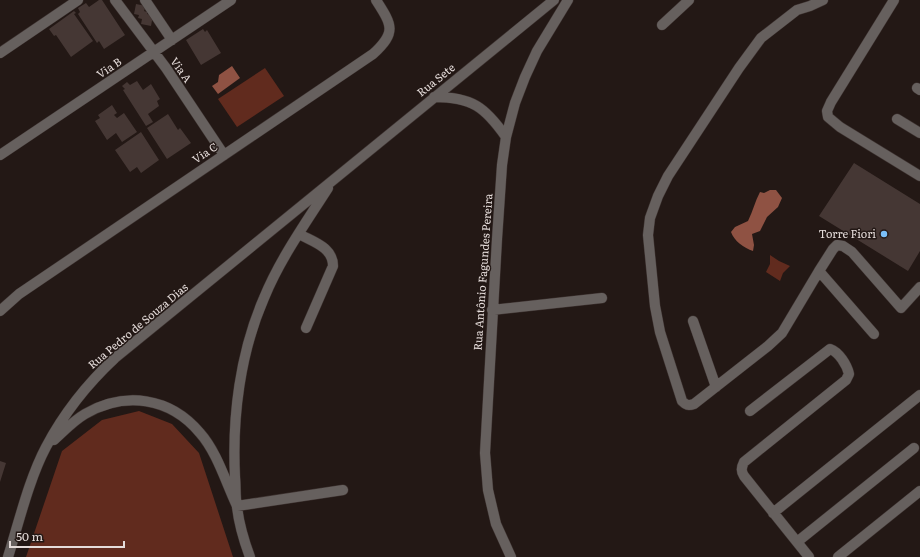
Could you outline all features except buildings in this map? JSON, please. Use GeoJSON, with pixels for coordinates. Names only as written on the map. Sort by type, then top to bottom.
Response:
{"type":"FeatureCollection","features":[{"type":"Feature","properties":{"kind":"street"},"geometry":{"type":"LineString","coordinates":[[0,53],[78,0]]}},
{"type":"Feature","properties":{"kind":"street","name":"Via A"},"geometry":{"type":"LineString","coordinates":[[116,0],[166,68],[224,155]]}},
{"type":"Feature","properties":{"kind":"street"},"geometry":{"type":"LineString","coordinates":[[145,0],[172,40]]}},
{"type":"Feature","properties":{"kind":"street","name":"Via B"},"geometry":{"type":"LineString","coordinates":[[0,155],[231,0]]}},
{"type":"Feature","properties":{"kind":"street","name":"Via C"},"geometry":{"type":"LineString","coordinates":[[0,311],[19,294],[373,54],[383,45],[389,34],[390,23],[376,0]]}},
{"type":"Feature","properties":{"kind":"street","name":"Rua Sete"},"geometry":{"type":"LineString","coordinates":[[334,180],[554,0]]}},
{"type":"Feature","properties":{"kind":"street","name":"Rua Antônio Fagundes Pereira"},"geometry":{"type":"LineString","coordinates":[[510,557],[496,524],[488,490],[485,453],[496,240],[506,137],[515,103],[536,51],[568,0]]}},
{"type":"Feature","properties":{"kind":"street"},"geometry":{"type":"LineString","coordinates":[[662,25],[689,0]]}},
{"type":"Feature","properties":{"kind":"street"},"geometry":{"type":"LineString","coordinates":[[823,0],[796,10],[762,38],[750,52],[668,176],[658,196],[650,218],[648,235],[655,306],[660,332],[682,401],[686,405],[689,405],[716,387],[782,333],[819,270],[833,249],[838,245],[843,246],[852,252],[901,308],[920,287]]}},
{"type":"Feature","properties":{"kind":"street"},"geometry":{"type":"LineString","coordinates":[[894,0],[831,102],[827,111],[828,117],[840,127],[920,176]]}},
{"type":"Feature","properties":{"kind":"street"},"geometry":{"type":"LineString","coordinates":[[434,97],[451,97],[470,102],[486,111],[496,122],[506,137]]}},
{"type":"Feature","properties":{"kind":"street"},"geometry":{"type":"LineString","coordinates":[[897,119],[920,133]]}},
{"type":"Feature","properties":{"kind":"street"},"geometry":{"type":"LineString","coordinates":[[237,506],[235,425],[242,374],[251,336],[264,298],[282,262],[334,180]]}},
{"type":"Feature","properties":{"kind":"street","name":"Rua Pedro de Souza Dias"},"geometry":{"type":"LineString","coordinates":[[8,557],[35,473],[46,448],[63,417],[95,376],[115,358],[334,180]]}},
{"type":"Feature","properties":{"kind":"street"},"geometry":{"type":"LineString","coordinates":[[299,234],[328,250],[333,258],[333,266],[306,328]]}},
{"type":"Feature","properties":{"kind":"street"},"geometry":{"type":"LineString","coordinates":[[819,270],[874,334]]}},
{"type":"Feature","properties":{"kind":"street"},"geometry":{"type":"LineString","coordinates":[[492,310],[602,298]]}},
{"type":"Feature","properties":{"kind":"street"},"geometry":{"type":"LineString","coordinates":[[693,321],[716,387]]}},
{"type":"Feature","properties":{"kind":"street"},"geometry":{"type":"LineString","coordinates":[[750,411],[830,349],[834,351],[848,368],[849,374],[846,380],[744,462],[741,467],[741,472],[809,557]]}},
{"type":"Feature","properties":{"kind":"street"},"geometry":{"type":"LineString","coordinates":[[773,513],[920,395]]}},
{"type":"Feature","properties":{"kind":"street"},"geometry":{"type":"LineString","coordinates":[[46,448],[68,426],[84,414],[110,403],[136,400],[161,404],[183,416],[201,433],[213,452],[237,506],[250,557]]}},
{"type":"Feature","properties":{"kind":"street"},"geometry":{"type":"LineString","coordinates":[[797,542],[914,448]]}},
{"type":"Feature","properties":{"kind":"street"},"geometry":{"type":"LineString","coordinates":[[237,506],[343,490]]}},
{"type":"Feature","properties":{"kind":"street"},"geometry":{"type":"LineString","coordinates":[[838,557],[920,491]]}},
{"type":"Feature","properties":{"kind":"shaded area"},"geometry":{"type":"Polygon","coordinates":[[[232,66],[240,78],[218,94],[212,86],[218,82],[219,75],[232,66]]]}},
{"type":"Feature","properties":{"kind":"shaded area"},"geometry":{"type":"Polygon","coordinates":[[[265,68],[284,96],[237,127],[218,99],[265,68]]]}},
{"type":"Feature","properties":{"kind":"shaded area"},"geometry":{"type":"Polygon","coordinates":[[[770,190],[776,190],[782,198],[778,207],[767,217],[760,231],[752,234],[754,245],[753,251],[740,244],[731,232],[735,227],[748,221],[760,192],[764,193],[770,190]]]}},
{"type":"Feature","properties":{"kind":"shaded area"},"geometry":{"type":"Polygon","coordinates":[[[770,255],[790,266],[783,273],[780,281],[766,272],[770,264],[770,255]]]}},
{"type":"Feature","properties":{"kind":"shaded area"},"geometry":{"type":"Polygon","coordinates":[[[139,411],[172,424],[199,453],[233,557],[26,557],[62,451],[102,420],[139,411]]]}},
{"type":"Feature","properties":{"kind":"place","name":"Torre Fiori"},"geometry":{"type":"Point","coordinates":[884,234]}}]}
